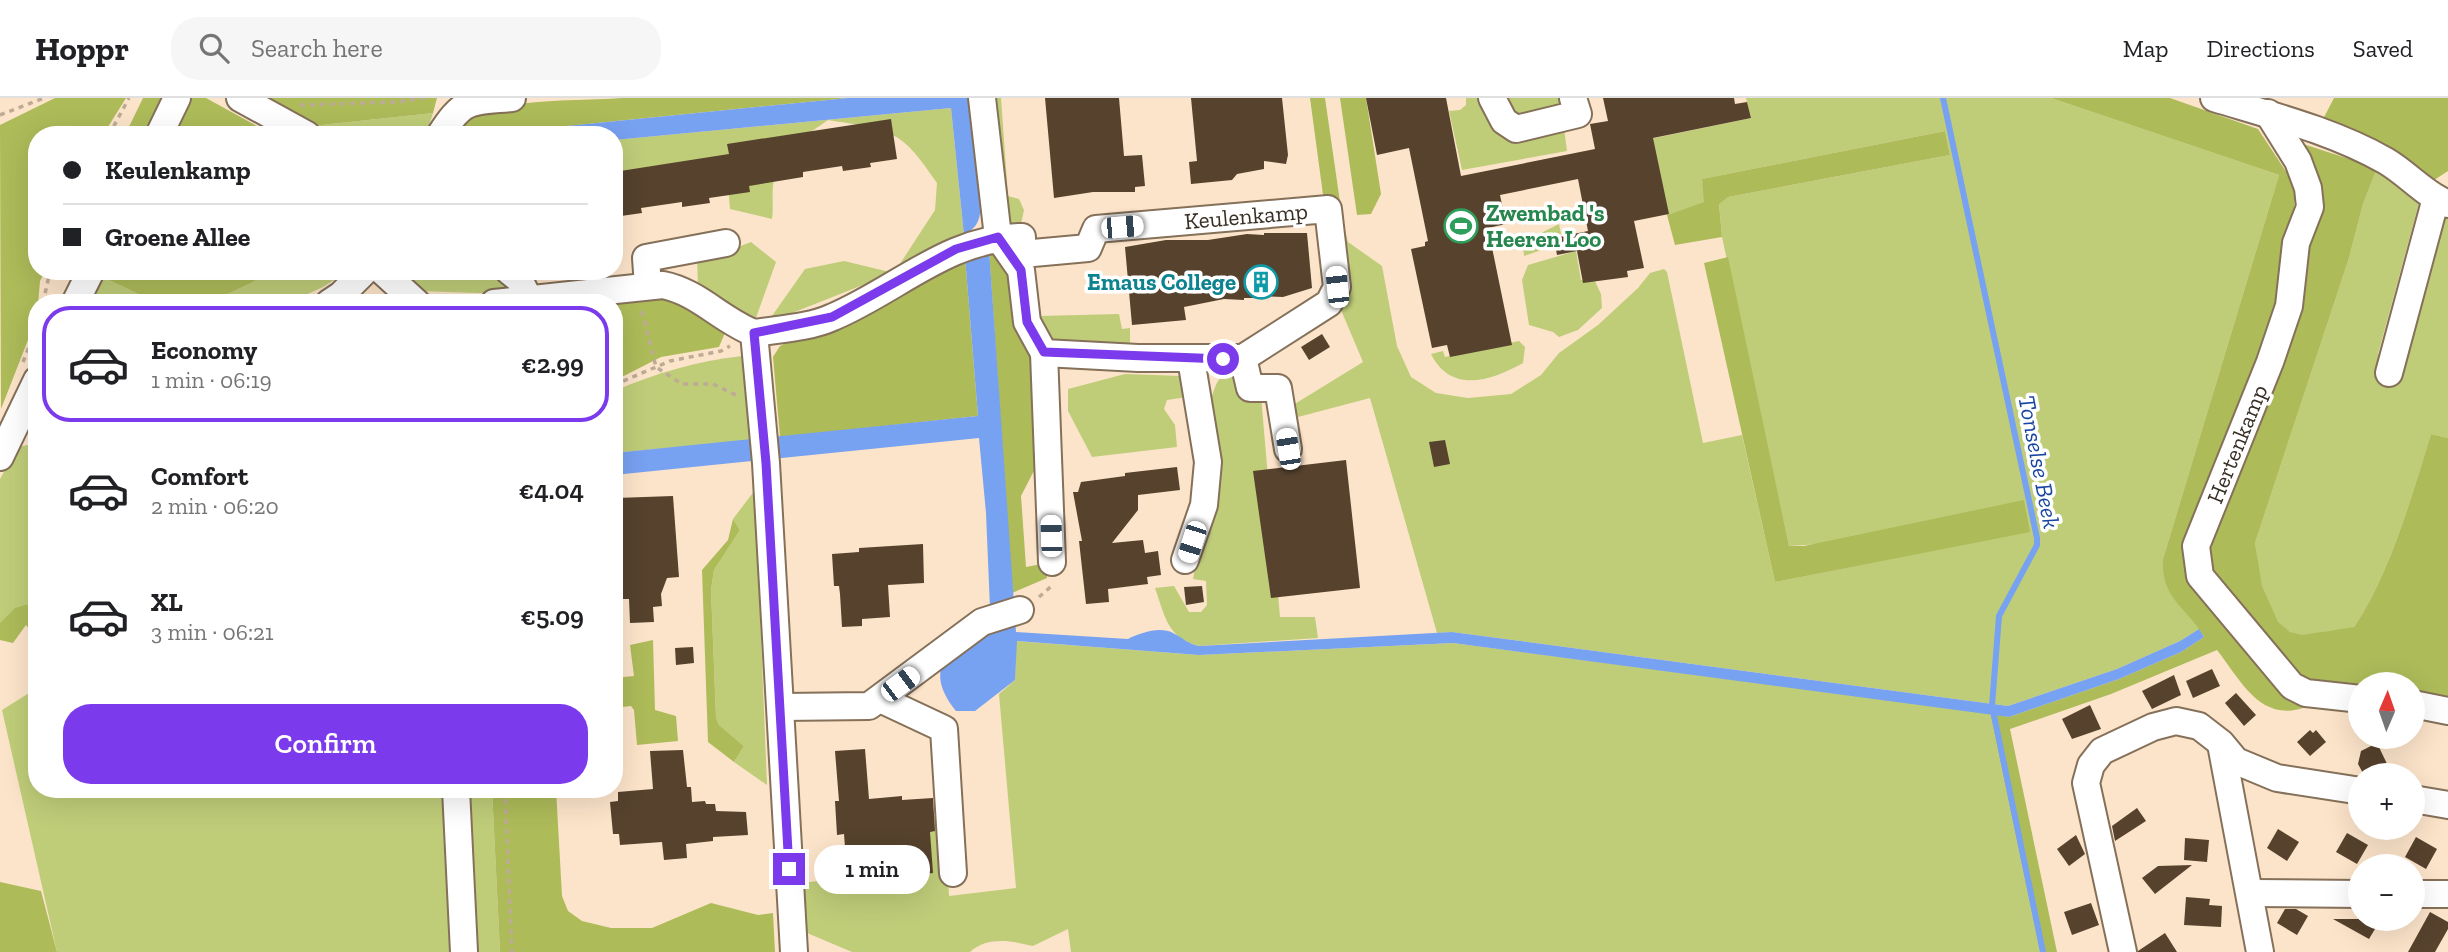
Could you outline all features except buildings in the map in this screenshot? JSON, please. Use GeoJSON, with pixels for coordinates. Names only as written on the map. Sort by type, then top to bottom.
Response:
{"type":"FeatureCollection","features":[{"type":"Feature","properties":{"kind":"street"},"geometry":{"type":"LineString","coordinates":[[163,126],[177,98]]}},
{"type":"Feature","properties":{"kind":"street"},"geometry":{"type":"LineString","coordinates":[[240,98],[291,126]]}},
{"type":"Feature","properties":{"kind":"street"},"geometry":{"type":"LineString","coordinates":[[445,126],[464,100],[512,98]]}},
{"type":"Feature","properties":{"kind":"street"},"geometry":{"type":"LineString","coordinates":[[982,98],[998,237],[1021,270],[1027,322],[1044,352],[1052,562]]}},
{"type":"Feature","properties":{"kind":"street"},"geometry":{"type":"LineString","coordinates":[[1492,98],[1504,121],[1516,129],[1578,114],[1573,98]]}},
{"type":"Feature","properties":{"kind":"street"},"geometry":{"type":"LineString","coordinates":[[2214,98],[2269,113],[2331,135],[2388,162],[2442,201],[2389,373]]}},
{"type":"Feature","properties":{"kind":"street","name":"Hertenkamp"},"geometry":{"type":"LineString","coordinates":[[2269,113],[2298,161],[2308,188],[2310,207],[2296,243],[2289,306],[2270,362],[2196,546],[2200,576],[2292,686],[2306,693],[2348,698]]}},
{"type":"Feature","properties":{"kind":"street","name":"Keulenkamp"},"geometry":{"type":"LineString","coordinates":[[998,237],[1022,237],[1022,254],[1088,248],[1096,229],[1328,209],[1337,287],[1329,303],[1243,358]]}},
{"type":"Feature","properties":{"kind":"street"},"geometry":{"type":"LineString","coordinates":[[575,294],[663,285],[680,288],[741,328],[754,333],[832,317],[956,249],[998,237]]}},
{"type":"Feature","properties":{"kind":"street"},"geometry":{"type":"LineString","coordinates":[[644,287],[646,258],[726,243]]}},
{"type":"Feature","properties":{"kind":"street"},"geometry":{"type":"LineString","coordinates":[[339,294],[355,280]]}},
{"type":"Feature","properties":{"kind":"street"},"geometry":{"type":"LineString","coordinates":[[392,280],[407,294]]}},
{"type":"Feature","properties":{"kind":"street"},"geometry":{"type":"LineString","coordinates":[[520,280],[536,294]]}},
{"type":"Feature","properties":{"kind":"street"},"geometry":{"type":"LineString","coordinates":[[754,333],[782,707],[794,952]]}},
{"type":"Feature","properties":{"kind":"street"},"geometry":{"type":"LineString","coordinates":[[1044,352],[1191,359],[1243,358],[1250,388],[1278,388],[1288,449]]}},
{"type":"Feature","properties":{"kind":"street"},"geometry":{"type":"LineString","coordinates":[[1185,561],[1204,505],[1208,462],[1191,359]]}},
{"type":"Feature","properties":{"kind":"street"},"geometry":{"type":"LineString","coordinates":[[0,457],[28,401]]}},
{"type":"Feature","properties":{"kind":"street"},"geometry":{"type":"LineString","coordinates":[[782,707],[869,706],[982,622],[1020,610]]}},
{"type":"Feature","properties":{"kind":"street"},"geometry":{"type":"LineString","coordinates":[[880,699],[944,729],[953,873]]}},
{"type":"Feature","properties":{"kind":"street"},"geometry":{"type":"LineString","coordinates":[[2426,707],[2448,711]]}},
{"type":"Feature","properties":{"kind":"street"},"geometry":{"type":"LineString","coordinates":[[2123,952],[2086,783],[2091,765],[2102,751],[2152,727],[2176,721],[2199,726],[2221,743],[2236,761],[2277,778],[2348,789]]}},
{"type":"Feature","properties":{"kind":"street"},"geometry":{"type":"LineString","coordinates":[[2221,743],[2260,952]]}},
{"type":"Feature","properties":{"kind":"street"},"geometry":{"type":"LineString","coordinates":[[456,798],[464,952]]}},
{"type":"Feature","properties":{"kind":"street"},"geometry":{"type":"LineString","coordinates":[[2425,801],[2448,805]]}},
{"type":"Feature","properties":{"kind":"street"},"geometry":{"type":"LineString","coordinates":[[2250,893],[2348,894]]}},
{"type":"Feature","properties":{"kind":"street"},"geometry":{"type":"LineString","coordinates":[[2425,894],[2448,894]]}},
{"type":"Feature","properties":{"kind":"path"},"geometry":{"type":"LineString","coordinates":[[0,115],[44,98]]}},
{"type":"Feature","properties":{"kind":"path"},"geometry":{"type":"LineString","coordinates":[[114,126],[129,98]]}},
{"type":"Feature","properties":{"kind":"path"},"geometry":{"type":"LineString","coordinates":[[294,105],[397,102],[424,98]]}},
{"type":"Feature","properties":{"kind":"path"},"geometry":{"type":"LineString","coordinates":[[644,287],[643,318],[656,367],[682,384],[704,383],[725,389],[762,421]]}},
{"type":"Feature","properties":{"kind":"path"},"geometry":{"type":"LineString","coordinates":[[623,381],[670,361],[721,351],[754,333]]}},
{"type":"Feature","properties":{"kind":"path"},"geometry":{"type":"LineString","coordinates":[[1020,610],[1054,587],[1052,562]]}},
{"type":"Feature","properties":{"kind":"path"},"geometry":{"type":"LineString","coordinates":[[505,798],[512,952]]}},
{"type":"Feature","properties":{"kind":"green space"},"geometry":{"type":"Polygon","coordinates":[[[55,98],[126,98],[109,126],[28,126],[28,280],[40,280],[39,294],[28,294],[28,340],[1,409],[0,125],[55,98]]]}},
{"type":"Feature","properties":{"kind":"green space"},"geometry":{"type":"Polygon","coordinates":[[[143,98],[162,98],[148,126],[129,126],[143,98]]]}},
{"type":"Feature","properties":{"kind":"green space"},"geometry":{"type":"Polygon","coordinates":[[[192,98],[206,98],[257,126],[178,126],[192,98]]]}},
{"type":"Feature","properties":{"kind":"green space"},"geometry":{"type":"Polygon","coordinates":[[[259,98],[437,98],[433,113],[312,126],[259,98]]]}},
{"type":"Feature","properties":{"kind":"green space"},"geometry":{"type":"Polygon","coordinates":[[[624,98],[848,98],[567,126],[454,126],[462,119],[479,112],[541,102],[624,98]]]}},
{"type":"Feature","properties":{"kind":"green space"},"geometry":{"type":"Polygon","coordinates":[[[994,98],[1001,98],[1008,196],[1019,199],[1024,210],[1021,224],[1008,229],[994,98]]]}},
{"type":"Feature","properties":{"kind":"green space"},"geometry":{"type":"Polygon","coordinates":[[[1310,98],[1325,98],[1340,202],[1324,202],[1310,98]]]}},
{"type":"Feature","properties":{"kind":"green space"},"geometry":{"type":"Polygon","coordinates":[[[1340,98],[1366,98],[1381,194],[1371,214],[1357,215],[1340,98]]]}},
{"type":"Feature","properties":{"kind":"green space"},"geometry":{"type":"Polygon","coordinates":[[[1466,98],[1481,98],[1498,125],[1564,128],[1567,151],[1462,170],[1449,111],[1460,110],[1466,105],[1466,98]]]}},
{"type":"Feature","properties":{"kind":"green space"},"geometry":{"type":"Polygon","coordinates":[[[1499,98],[1563,99],[1560,106],[1518,117],[1499,98]]]}},
{"type":"Feature","properties":{"kind":"green space"},"geometry":{"type":"Polygon","coordinates":[[[1746,98],[2051,98],[2279,175],[2163,559],[2188,614],[2199,629],[2180,641],[2117,669],[2008,706],[1452,632],[1437,633],[1370,398],[1298,417],[1293,405],[1363,362],[1341,310],[1341,217],[1348,242],[1382,266],[1397,346],[1411,377],[1436,393],[1468,398],[1511,394],[1541,375],[1559,353],[1598,325],[1638,288],[1650,273],[1664,269],[1667,272],[1703,443],[1742,435],[1775,582],[2030,531],[1789,546],[1722,237],[1719,203],[1728,197],[1950,155],[1945,131],[1702,179],[1705,202],[1667,215],[1650,139],[1751,118],[1746,98]]]}},
{"type":"Feature","properties":{"kind":"green space"},"geometry":{"type":"Polygon","coordinates":[[[2051,98],[2170,98],[2258,129],[2295,185],[2294,217],[2278,317],[2189,555],[2309,706],[2278,710],[2265,705],[2244,687],[2217,650],[2111,694],[2010,729],[2057,952],[2040,952],[1990,713],[2009,717],[2119,679],[2181,652],[2204,637],[2170,593],[2163,573],[2163,559],[2279,175],[2051,98]]]}},
{"type":"Feature","properties":{"kind":"green space"},"geometry":{"type":"Polygon","coordinates":[[[2334,98],[2448,98],[2448,171],[2428,184],[2321,123],[2334,98]]]}},
{"type":"Feature","properties":{"kind":"green space"},"geometry":{"type":"Polygon","coordinates":[[[951,108],[964,235],[895,272],[935,210],[937,183],[909,147],[898,138],[882,131],[828,120],[794,144],[781,159],[777,169],[773,185],[772,219],[730,209],[727,172],[623,178],[623,139],[951,108]]]}},
{"type":"Feature","properties":{"kind":"green space"},"geometry":{"type":"Polygon","coordinates":[[[433,113],[429,126],[312,126],[433,113]]]}},
{"type":"Feature","properties":{"kind":"green space"},"geometry":{"type":"Polygon","coordinates":[[[1945,131],[1950,155],[1728,197],[1719,204],[1722,237],[1675,245],[1667,215],[1704,202],[1702,179],[1945,131]]]}},
{"type":"Feature","properties":{"kind":"green space"},"geometry":{"type":"Polygon","coordinates":[[[2297,142],[2377,168],[2363,204],[2349,258],[2255,543],[2262,586],[2278,622],[2290,632],[2302,635],[2354,627],[2389,559],[2431,434],[2448,438],[2448,703],[2426,698],[2426,672],[2348,672],[2348,688],[2304,685],[2204,565],[2305,278],[2316,209],[2297,142]]]}},
{"type":"Feature","properties":{"kind":"green space"},"geometry":{"type":"Polygon","coordinates":[[[2377,168],[2408,189],[2419,203],[2378,354],[2394,363],[2437,206],[2448,211],[2448,438],[2431,434],[2389,559],[2354,627],[2299,635],[2290,632],[2273,616],[2260,579],[2255,543],[2349,258],[2363,204],[2377,168]]]}},
{"type":"Feature","properties":{"kind":"green space"},"geometry":{"type":"Polygon","coordinates":[[[1559,224],[1561,234],[1552,236],[1553,246],[1524,256],[1523,242],[1559,224]]]}},
{"type":"Feature","properties":{"kind":"green space"},"geometry":{"type":"Polygon","coordinates":[[[751,242],[776,262],[753,326],[698,287],[697,256],[725,252],[751,242]]]}},
{"type":"Feature","properties":{"kind":"green space"},"geometry":{"type":"Polygon","coordinates":[[[989,249],[1003,254],[1034,346],[1041,457],[1021,496],[1026,567],[1046,563],[1047,578],[1012,593],[989,249]]]}},
{"type":"Feature","properties":{"kind":"green space"},"geometry":{"type":"Polygon","coordinates":[[[1576,251],[1581,280],[1594,279],[1601,294],[1602,308],[1578,330],[1559,337],[1553,332],[1529,325],[1522,280],[1528,265],[1576,251]]]}},
{"type":"Feature","properties":{"kind":"green space"},"geometry":{"type":"Polygon","coordinates":[[[965,257],[978,416],[780,437],[773,357],[780,346],[965,257]]]}},
{"type":"Feature","properties":{"kind":"green space"},"geometry":{"type":"Polygon","coordinates":[[[1728,257],[1789,546],[1804,546],[2024,500],[2030,532],[1775,582],[1704,263],[1728,257]]]}},
{"type":"Feature","properties":{"kind":"green space"},"geometry":{"type":"Polygon","coordinates":[[[844,261],[893,273],[767,323],[805,269],[844,261]]]}},
{"type":"Feature","properties":{"kind":"green space"},"geometry":{"type":"Polygon","coordinates":[[[1034,264],[1039,316],[1119,314],[1122,329],[1130,328],[1130,348],[1049,346],[1041,333],[1028,267],[1034,264]]]}},
{"type":"Feature","properties":{"kind":"green space"},"geometry":{"type":"Polygon","coordinates":[[[98,280],[109,280],[139,294],[91,294],[98,280]]]}},
{"type":"Feature","properties":{"kind":"green space"},"geometry":{"type":"Polygon","coordinates":[[[109,280],[256,280],[228,294],[139,294],[109,280]]]}},
{"type":"Feature","properties":{"kind":"green space"},"geometry":{"type":"Polygon","coordinates":[[[334,280],[308,294],[228,294],[253,282],[334,280]]]}},
{"type":"Feature","properties":{"kind":"green space"},"geometry":{"type":"Polygon","coordinates":[[[405,280],[506,280],[512,294],[417,291],[405,280]]]}},
{"type":"Feature","properties":{"kind":"green space"},"geometry":{"type":"Polygon","coordinates":[[[665,293],[727,328],[719,347],[661,357],[623,376],[623,301],[665,293]]]}},
{"type":"Feature","properties":{"kind":"green space"},"geometry":{"type":"Polygon","coordinates":[[[1519,341],[1525,347],[1523,363],[1485,379],[1460,379],[1449,375],[1439,367],[1431,354],[1443,351],[1445,357],[1519,341]]]}},
{"type":"Feature","properties":{"kind":"green space"},"geometry":{"type":"Polygon","coordinates":[[[742,356],[752,440],[623,452],[623,388],[709,361],[742,356]]]}},
{"type":"Feature","properties":{"kind":"green space"},"geometry":{"type":"Polygon","coordinates":[[[1232,370],[1261,396],[1280,617],[1315,617],[1318,638],[1199,646],[1180,638],[1174,632],[1165,617],[1155,588],[1174,586],[1189,612],[1201,612],[1207,605],[1206,581],[1193,579],[1199,547],[1212,396],[1221,377],[1232,370]]]}},
{"type":"Feature","properties":{"kind":"green space"},"geometry":{"type":"Polygon","coordinates":[[[1125,374],[1182,376],[1187,397],[1167,400],[1164,409],[1175,425],[1177,447],[1092,457],[1068,411],[1068,389],[1125,374]]]}},
{"type":"Feature","properties":{"kind":"green space"},"geometry":{"type":"Polygon","coordinates":[[[28,445],[28,605],[0,624],[0,479],[18,447],[28,445]]]}},
{"type":"Feature","properties":{"kind":"green space"},"geometry":{"type":"Polygon","coordinates":[[[755,490],[767,785],[734,762],[744,746],[719,725],[716,718],[711,590],[714,570],[740,530],[733,519],[755,490]]]}},
{"type":"Feature","properties":{"kind":"green space"},"geometry":{"type":"Polygon","coordinates":[[[733,519],[740,530],[714,570],[711,590],[716,718],[719,725],[744,746],[734,762],[708,742],[702,570],[728,540],[733,519]]]}},
{"type":"Feature","properties":{"kind":"green space"},"geometry":{"type":"Polygon","coordinates":[[[28,604],[28,628],[26,625],[13,643],[0,640],[0,623],[15,608],[28,604]]]}},
{"type":"Feature","properties":{"kind":"green space"},"geometry":{"type":"Polygon","coordinates":[[[653,640],[655,710],[676,716],[678,741],[637,745],[634,710],[631,706],[623,707],[623,677],[634,676],[630,645],[653,640]]]}},
{"type":"Feature","properties":{"kind":"green space"},"geometry":{"type":"Polygon","coordinates":[[[1016,641],[1199,655],[1453,643],[1990,713],[2040,952],[1071,952],[1068,929],[1033,946],[1000,941],[984,944],[970,952],[852,952],[800,930],[798,883],[929,871],[928,817],[944,815],[949,896],[1016,888],[999,694],[1015,680],[1016,641]]]}},
{"type":"Feature","properties":{"kind":"green space"},"geometry":{"type":"Polygon","coordinates":[[[28,694],[28,798],[450,798],[456,952],[57,952],[2,710],[28,694]]]}},
{"type":"Feature","properties":{"kind":"green space"},"geometry":{"type":"Polygon","coordinates":[[[463,798],[492,798],[500,952],[467,952],[463,798]]]}},
{"type":"Feature","properties":{"kind":"green space"},"geometry":{"type":"Polygon","coordinates":[[[492,798],[557,798],[562,896],[568,911],[582,921],[611,928],[652,928],[711,903],[758,915],[773,913],[775,952],[500,952],[492,798]]]}},
{"type":"Feature","properties":{"kind":"green space"},"geometry":{"type":"Polygon","coordinates":[[[0,882],[41,891],[57,952],[0,952],[0,882]]]}},
{"type":"Feature","properties":{"kind":"water"},"geometry":{"type":"Polygon","coordinates":[[[848,98],[973,98],[981,204],[979,219],[964,235],[951,108],[623,139],[623,126],[567,126],[848,98]]]}},
{"type":"Feature","properties":{"kind":"water"},"geometry":{"type":"Polygon","coordinates":[[[989,249],[1016,632],[1128,639],[1162,630],[1199,646],[1452,632],[2008,706],[2117,669],[2180,641],[2199,629],[2204,637],[2181,652],[2119,679],[2009,717],[1453,643],[1199,655],[1017,641],[1015,680],[975,711],[956,711],[941,683],[944,661],[962,645],[991,632],[986,513],[979,438],[623,474],[623,452],[978,416],[965,257],[989,249]]]}},
{"type":"Feature","properties":{"kind":"waterway","name":"Tonselse Beek"},"geometry":{"type":"LineString","coordinates":[[1943,98],[2037,538],[2037,545],[1999,616],[1992,706],[2043,952]]}},
{"type":"Feature","properties":{"kind":"place","name":"Zwembad 's Heeren Loo"},"geometry":{"type":"Point","coordinates":[1461,226]}},
{"type":"Feature","properties":{"kind":"place","name":"Emaus College"},"geometry":{"type":"Point","coordinates":[1261,282]}},
{"type":"Feature","properties":{"kind":"route"},"geometry":{"type":"LineString","coordinates":[[789,869],[782,707],[764,432],[754,333],[809,324],[832,317],[956,249],[998,237],[1021,270],[1027,322],[1044,352],[1139,358],[1223,359]]}}]}
